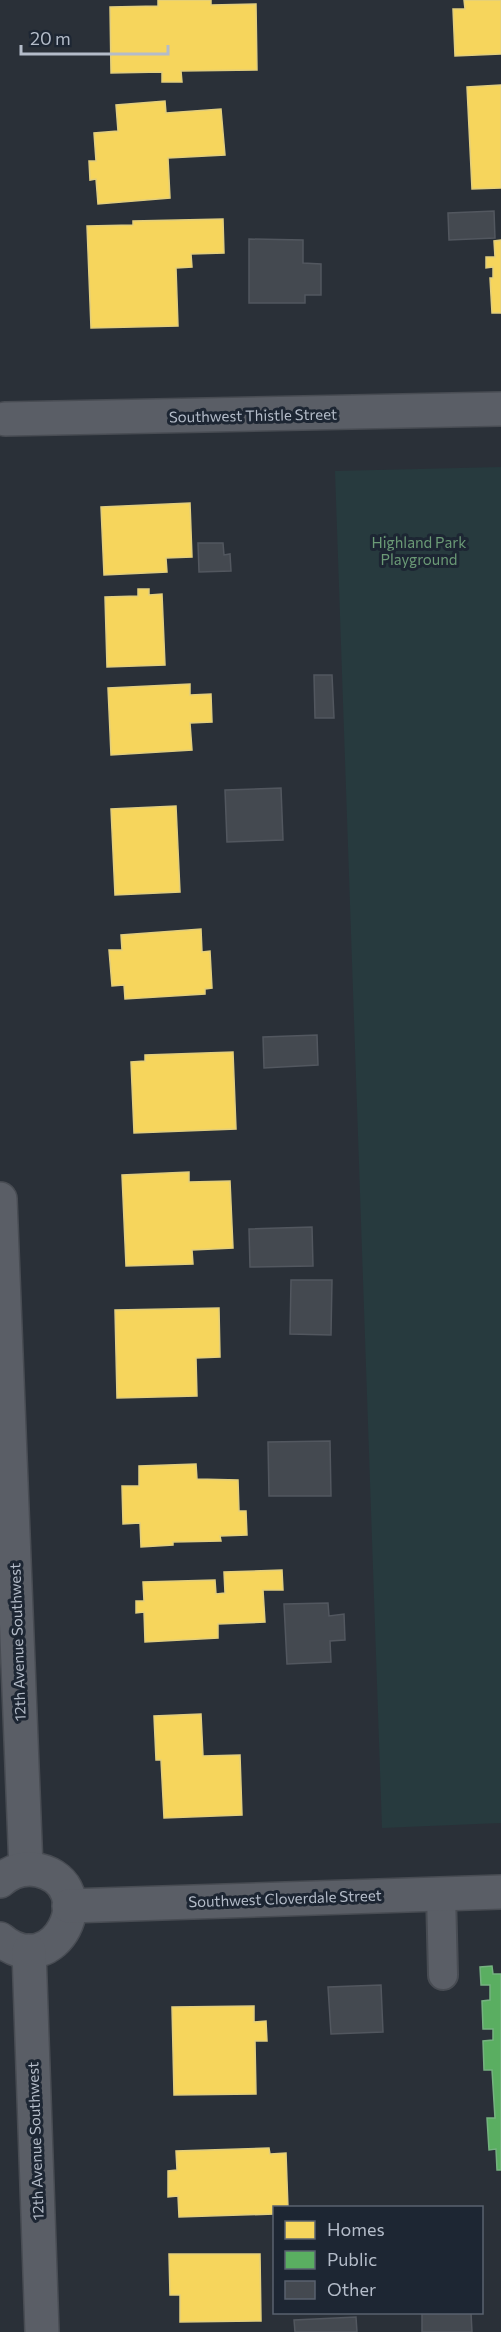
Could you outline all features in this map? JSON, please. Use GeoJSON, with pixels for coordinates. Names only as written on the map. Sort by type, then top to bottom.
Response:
{"type":"FeatureCollection","features":[{"type":"Feature","properties":{"kind":"street","name":"Southwest Thistle Street"},"geometry":{"type":"LineString","coordinates":[[2,418],[501,409]]}},
{"type":"Feature","properties":{"kind":"street","name":"12th Avenue Southwest"},"geometry":{"type":"LineString","coordinates":[[0,1199],[13,1875]]}},
{"type":"Feature","properties":{"kind":"street"},"geometry":{"type":"LineString","coordinates":[[13,1875],[45,1872],[56,1878],[64,1888],[69,1906],[67,1926],[60,1937],[49,1946],[14,1945]]}},
{"type":"Feature","properties":{"kind":"street","name":"Southwest Cloverdale Street"},"geometry":{"type":"LineString","coordinates":[[69,1906],[501,1892]]}},
{"type":"Feature","properties":{"kind":"street","name":"12th Avenue Southwest"},"geometry":{"type":"LineString","coordinates":[[14,1945],[42,2332]]}},
{"type":"Feature","properties":{"kind":"lane"},"geometry":{"type":"LineString","coordinates":[[441,1894],[443,1975]]}},
{"type":"Feature","properties":{"kind":"green space","name":"Highland Park Playground"},"geometry":{"type":"Polygon","coordinates":[[[501,467],[501,1823],[382,1828],[335,471],[501,467]]]}},
{"type":"Feature","properties":{"kind":"building: Homes"},"geometry":{"type":"Polygon","coordinates":[[[158,0],[211,0],[211,5],[256,4],[257,70],[181,71],[182,82],[162,82],[162,72],[111,73],[110,7],[158,6],[158,0]]]}},
{"type":"Feature","properties":{"kind":"building: Homes"},"geometry":{"type":"Polygon","coordinates":[[[464,0],[501,0],[501,54],[455,56],[453,9],[465,9],[464,0]]]}},
{"type":"Feature","properties":{"kind":"building: Homes"},"geometry":{"type":"Polygon","coordinates":[[[501,85],[501,188],[472,189],[467,87],[501,85]]]}},
{"type":"Feature","properties":{"kind":"building: Homes"},"geometry":{"type":"Polygon","coordinates":[[[165,101],[166,113],[221,109],[225,155],[168,158],[170,198],[98,204],[96,179],[90,180],[89,161],[96,161],[94,133],[118,131],[116,105],[165,101]]]}},
{"type":"Feature","properties":{"kind":"building: Homes"},"geometry":{"type":"Polygon","coordinates":[[[223,219],[224,253],[191,254],[192,267],[176,268],[178,326],[91,328],[87,226],[133,225],[133,221],[223,219]]]}},
{"type":"Feature","properties":{"kind":"building: Homes"},"geometry":{"type":"Polygon","coordinates":[[[501,240],[501,313],[492,313],[490,278],[493,278],[493,267],[486,268],[486,257],[495,257],[494,241],[501,240]]]}},
{"type":"Feature","properties":{"kind":"building: Homes"},"geometry":{"type":"Polygon","coordinates":[[[190,503],[192,557],[166,558],[167,572],[104,575],[101,507],[190,503]]]}},
{"type":"Feature","properties":{"kind":"building: Homes"},"geometry":{"type":"Polygon","coordinates":[[[138,589],[149,589],[149,595],[162,594],[165,665],[107,667],[105,597],[138,596],[138,589]]]}},
{"type":"Feature","properties":{"kind":"building: Homes"},"geometry":{"type":"Polygon","coordinates":[[[190,684],[190,695],[211,694],[212,722],[190,723],[192,750],[111,755],[108,688],[190,684]]]}},
{"type":"Feature","properties":{"kind":"building: Homes"},"geometry":{"type":"Polygon","coordinates":[[[176,806],[180,892],[115,895],[111,809],[176,806]]]}},
{"type":"Feature","properties":{"kind":"building: Homes"},"geometry":{"type":"Polygon","coordinates":[[[201,929],[202,952],[210,951],[212,988],[205,989],[205,994],[125,999],[124,985],[112,986],[109,950],[122,950],[121,935],[201,929]]]}},
{"type":"Feature","properties":{"kind":"building: Homes"},"geometry":{"type":"Polygon","coordinates":[[[233,1052],[236,1129],[134,1133],[131,1062],[145,1061],[145,1055],[233,1052]]]}},
{"type":"Feature","properties":{"kind":"building: Homes"},"geometry":{"type":"Polygon","coordinates":[[[189,1172],[189,1182],[230,1181],[233,1248],[192,1250],[193,1264],[126,1266],[122,1175],[189,1172]]]}},
{"type":"Feature","properties":{"kind":"building: Homes"},"geometry":{"type":"Polygon","coordinates":[[[219,1308],[220,1357],[196,1358],[197,1396],[117,1398],[115,1310],[219,1308]]]}},
{"type":"Feature","properties":{"kind":"building: Homes"},"geometry":{"type":"Polygon","coordinates":[[[196,1464],[197,1479],[238,1480],[239,1511],[246,1511],[247,1535],[220,1536],[221,1541],[173,1542],[173,1545],[141,1547],[140,1523],[123,1524],[122,1486],[139,1486],[139,1466],[196,1464]]]}},
{"type":"Feature","properties":{"kind":"building: Homes"},"geometry":{"type":"Polygon","coordinates":[[[282,1570],[283,1590],[263,1590],[265,1622],[218,1624],[218,1638],[145,1642],[144,1612],[136,1613],[136,1601],[144,1601],[143,1582],[215,1580],[216,1594],[225,1593],[224,1572],[282,1570]]]}},
{"type":"Feature","properties":{"kind":"building: Homes"},"geometry":{"type":"Polygon","coordinates":[[[201,1714],[203,1756],[240,1755],[242,1815],[164,1818],[161,1760],[156,1760],[154,1716],[201,1714]]]}},
{"type":"Feature","properties":{"kind":"building: Homes"},"geometry":{"type":"Polygon","coordinates":[[[254,2006],[254,2022],[266,2021],[267,2041],[255,2041],[256,2094],[174,2095],[172,2007],[254,2006]]]}},
{"type":"Feature","properties":{"kind":"building: Homes"},"geometry":{"type":"Polygon","coordinates":[[[269,2148],[270,2154],[286,2153],[288,2206],[273,2206],[273,2214],[179,2217],[178,2196],[168,2197],[168,2171],[177,2170],[176,2151],[269,2148]]]}},
{"type":"Feature","properties":{"kind":"building: Homes"},"geometry":{"type":"Polygon","coordinates":[[[169,2254],[260,2254],[261,2321],[180,2322],[180,2295],[170,2295],[169,2254]]]}},
{"type":"Feature","properties":{"kind":"building: Public"},"geometry":{"type":"Polygon","coordinates":[[[492,1966],[493,1974],[501,1974],[501,2170],[497,2170],[496,2149],[489,2150],[487,2118],[495,2118],[492,2070],[484,2070],[483,2041],[493,2040],[493,2029],[483,2029],[482,2001],[490,2000],[490,1985],[481,1985],[480,1967],[492,1966]]]}},
{"type":"Feature","properties":{"kind":"building: Other"},"geometry":{"type":"Polygon","coordinates":[[[494,211],[495,238],[449,240],[448,213],[494,211]]]}},
{"type":"Feature","properties":{"kind":"building: Other"},"geometry":{"type":"Polygon","coordinates":[[[249,239],[303,240],[303,263],[321,264],[321,295],[305,295],[305,303],[249,303],[249,239]]]}},
{"type":"Feature","properties":{"kind":"building: Other"},"geometry":{"type":"Polygon","coordinates":[[[198,543],[223,543],[224,555],[230,554],[231,571],[199,572],[198,543]]]}},
{"type":"Feature","properties":{"kind":"building: Other"},"geometry":{"type":"Polygon","coordinates":[[[314,675],[332,675],[334,718],[315,718],[314,675]]]}},
{"type":"Feature","properties":{"kind":"building: Other"},"geometry":{"type":"Polygon","coordinates":[[[281,788],[283,840],[227,842],[225,790],[281,788]]]}},
{"type":"Feature","properties":{"kind":"building: Other"},"geometry":{"type":"Polygon","coordinates":[[[317,1035],[318,1065],[264,1068],[263,1037],[317,1035]]]}},
{"type":"Feature","properties":{"kind":"building: Other"},"geometry":{"type":"Polygon","coordinates":[[[312,1227],[313,1266],[250,1267],[249,1229],[312,1227]]]}},
{"type":"Feature","properties":{"kind":"building: Other"},"geometry":{"type":"Polygon","coordinates":[[[291,1280],[332,1280],[331,1335],[290,1334],[291,1280]]]}},
{"type":"Feature","properties":{"kind":"building: Other"},"geometry":{"type":"Polygon","coordinates":[[[330,1441],[331,1496],[269,1496],[268,1442],[330,1441]]]}},
{"type":"Feature","properties":{"kind":"building: Other"},"geometry":{"type":"Polygon","coordinates":[[[328,1603],[329,1616],[344,1614],[345,1640],[330,1641],[331,1662],[287,1664],[284,1604],[328,1603]]]}},
{"type":"Feature","properties":{"kind":"building: Other"},"geometry":{"type":"Polygon","coordinates":[[[381,1985],[383,2032],[331,2034],[328,1987],[381,1985]]]}},
{"type":"Feature","properties":{"kind":"building: Other"},"geometry":{"type":"Polygon","coordinates":[[[422,2314],[471,2314],[472,2332],[422,2332],[422,2314]]]}},
{"type":"Feature","properties":{"kind":"building: Other"},"geometry":{"type":"Polygon","coordinates":[[[356,2317],[357,2332],[295,2332],[294,2320],[356,2317]]]}}]}
